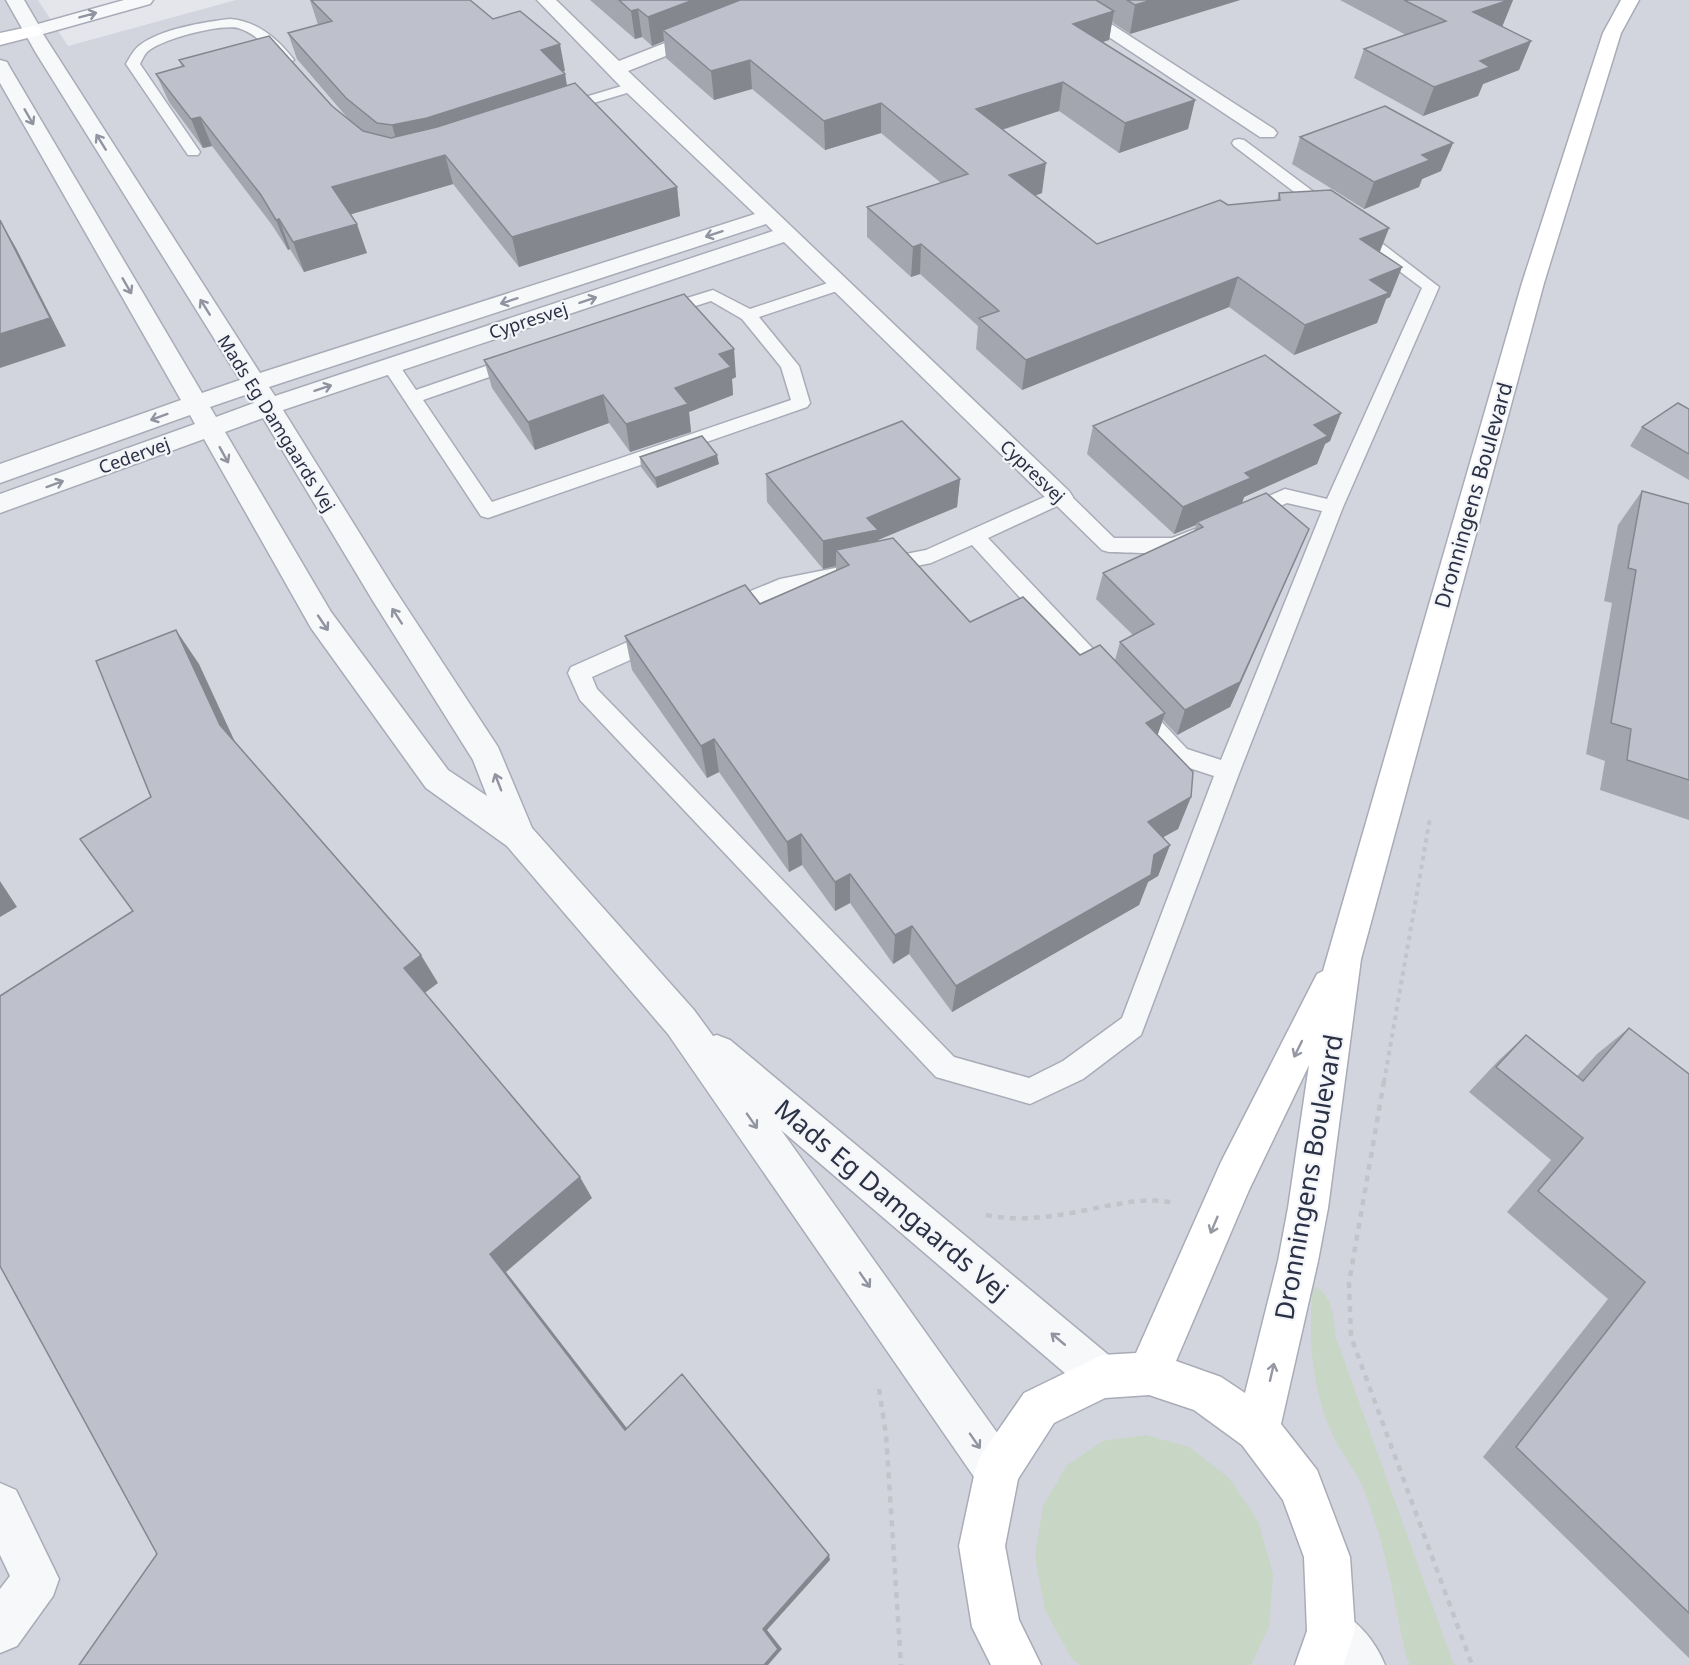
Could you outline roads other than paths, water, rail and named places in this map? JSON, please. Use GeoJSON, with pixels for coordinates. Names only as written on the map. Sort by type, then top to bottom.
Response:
{"type":"FeatureCollection","features":[{"type":"Feature","properties":{"kind":"main road","name":"Dronningens Boulevard"},"geometry":{"type":"LineString","coordinates":[[1611,0],[1612,33]]}},
{"type":"Feature","properties":{"kind":"main road","name":"Dronningens Boulevard"},"geometry":{"type":"LineString","coordinates":[[1258,1429],[1298,1261],[1308,1208],[1343,959],[1533,283],[1612,33],[1629,0]]}},
{"type":"Feature","properties":{"kind":"main road"},"geometry":{"type":"LineString","coordinates":[[0,39],[23,15]]}},
{"type":"Feature","properties":{"kind":"main road","name":"Dronningens Boulevard"},"geometry":{"type":"LineString","coordinates":[[1149,1374],[1235,1176],[1343,959]]}},
{"type":"Feature","properties":{"kind":"main road"},"geometry":{"type":"LineString","coordinates":[[1017,1665],[996,1627],[982,1546],[997,1471],[1039,1408],[1102,1377],[1149,1374],[1206,1392],[1258,1429],[1301,1486],[1327,1557],[1325,1648]]}},
{"type":"Feature","properties":{"kind":"street"},"geometry":{"type":"LineString","coordinates":[[23,15],[144,0]]}},
{"type":"Feature","properties":{"kind":"street","name":"Cypresvej"},"geometry":{"type":"LineString","coordinates":[[546,0],[632,87],[788,233],[1060,497]]}},
{"type":"Feature","properties":{"kind":"street"},"geometry":{"type":"LineString","coordinates":[[616,69],[791,0]]}},
{"type":"Feature","properties":{"kind":"street"},"geometry":{"type":"LineString","coordinates":[[1062,0],[1267,133]]}},
{"type":"Feature","properties":{"kind":"street","name":"Mads Eg Damgaards Vej"},"geometry":{"type":"LineString","coordinates":[[23,15],[383,594],[487,756],[519,836]]}},
{"type":"Feature","properties":{"kind":"street","name":"Mads Eg Damgaards Vej"},"geometry":{"type":"LineString","coordinates":[[0,66],[321,620],[437,779],[519,836],[681,1022],[865,1280],[997,1471]]}},
{"type":"Feature","properties":{"kind":"street","name":"Cypresvej"},"geometry":{"type":"LineString","coordinates":[[254,384],[770,216]]}},
{"type":"Feature","properties":{"kind":"street","name":"Cypresvej"},"geometry":{"type":"LineString","coordinates":[[268,407],[788,233]]}},
{"type":"Feature","properties":{"kind":"street","name":"Cedervej"},"geometry":{"type":"LineString","coordinates":[[0,474],[254,384]]}},
{"type":"Feature","properties":{"kind":"street","name":"Cedervej"},"geometry":{"type":"LineString","coordinates":[[0,504],[268,407]]}},
{"type":"Feature","properties":{"kind":"street","name":"Mads Eg Damgaards Vej"},"geometry":{"type":"LineString","coordinates":[[681,1022],[1102,1377]]}},
{"type":"Feature","properties":{"kind":"street"},"geometry":{"type":"LineString","coordinates":[[0,1506],[36,1580],[0,1629]]}},
{"type":"Feature","properties":{"kind":"street"},"geometry":{"type":"LineString","coordinates":[[1325,1648],[1361,1665]]}},
{"type":"Feature","properties":{"kind":"lane"},"geometry":{"type":"LineString","coordinates":[[193,152],[133,64],[143,49],[169,37],[199,28],[236,23],[270,41],[294,68]]}},
{"type":"Feature","properties":{"kind":"lane"},"geometry":{"type":"LineString","coordinates":[[549,113],[632,87]]}},
{"type":"Feature","properties":{"kind":"lane"},"geometry":{"type":"LineString","coordinates":[[674,631],[579,673],[588,694],[946,1068],[1030,1090],[1073,1070],[1132,1026],[1228,771],[1333,507],[1431,287],[1239,143]]}},
{"type":"Feature","properties":{"kind":"lane"},"geometry":{"type":"LineString","coordinates":[[748,315],[840,284]]}},
{"type":"Feature","properties":{"kind":"lane"},"geometry":{"type":"LineString","coordinates":[[391,366],[488,511],[801,403],[790,366],[748,315],[714,295],[646,318]]}},
{"type":"Feature","properties":{"kind":"lane"},"geometry":{"type":"LineString","coordinates":[[412,397],[535,355]]}},
{"type":"Feature","properties":{"kind":"lane","name":"Cypresvej"},"geometry":{"type":"LineString","coordinates":[[1060,497],[1109,545],[1174,545],[1285,496],[1333,507]]}},
{"type":"Feature","properties":{"kind":"lane"},"geometry":{"type":"LineString","coordinates":[[706,618],[780,586],[931,556],[1060,497]]}},
{"type":"Feature","properties":{"kind":"lane"},"geometry":{"type":"LineString","coordinates":[[975,536],[1179,756],[1228,771]]}}]}
